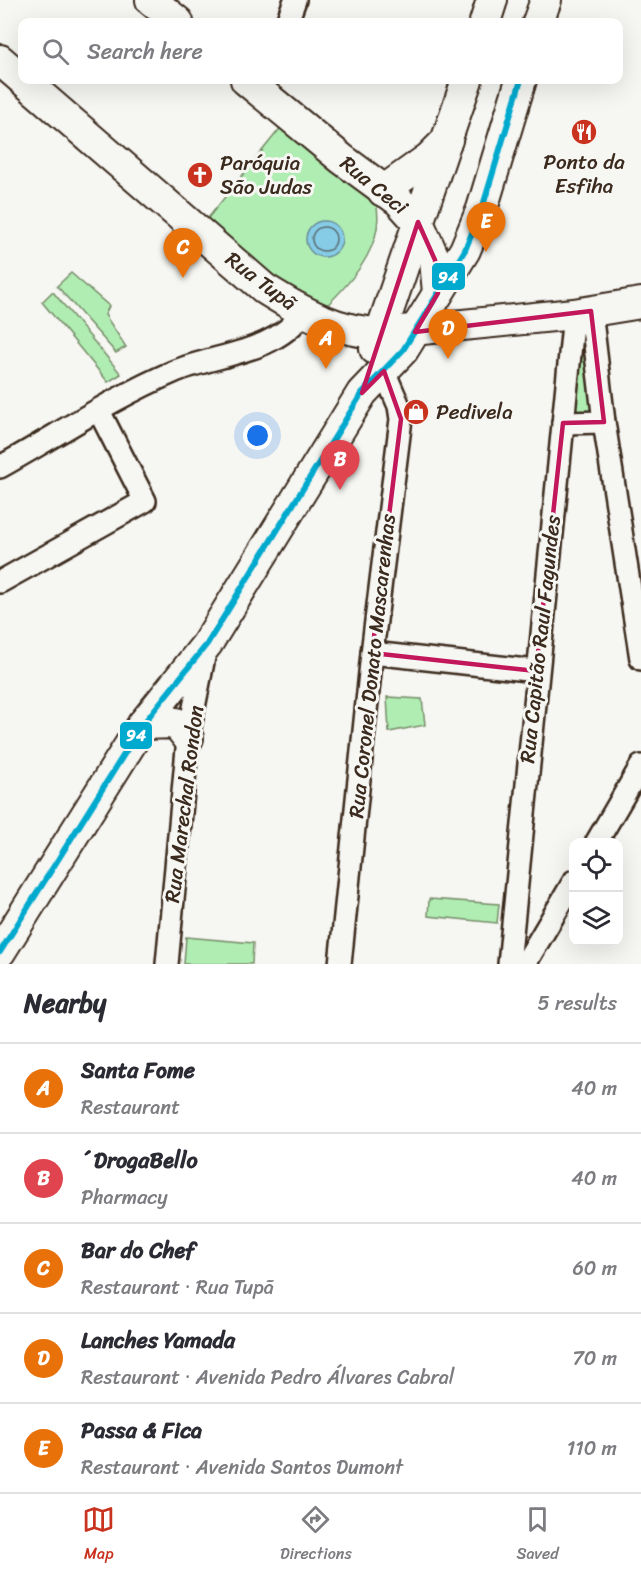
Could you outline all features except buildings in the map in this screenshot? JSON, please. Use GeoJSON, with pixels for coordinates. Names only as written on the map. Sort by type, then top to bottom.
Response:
{"type":"FeatureCollection","features":[{"type":"Feature","properties":{"kind":"main road"},"geometry":{"type":"LineString","coordinates":[[151,0],[173,18]]}},
{"type":"Feature","properties":{"kind":"main road"},"geometry":{"type":"LineString","coordinates":[[486,18],[492,0]]}},
{"type":"Feature","properties":{"kind":"main road"},"geometry":{"type":"LineString","coordinates":[[493,18],[498,0]]}},
{"type":"Feature","properties":{"kind":"main road"},"geometry":{"type":"LineString","coordinates":[[539,18],[546,0]]}},
{"type":"Feature","properties":{"kind":"main road","name":"Rua Tupã"},"geometry":{"type":"LineString","coordinates":[[0,60],[18,76]]}},
{"type":"Feature","properties":{"kind":"main road","name":"Rua Tupã"},"geometry":{"type":"LineString","coordinates":[[28,84],[265,289],[303,313],[360,333],[382,333],[415,332],[641,303]]}},
{"type":"Feature","properties":{"kind":"main road","name":"Rua Ceci"},"geometry":{"type":"LineString","coordinates":[[259,84],[383,191],[399,201],[418,222],[435,260],[438,293]]}},
{"type":"Feature","properties":{"kind":"main road"},"geometry":{"type":"LineString","coordinates":[[0,952],[143,724],[207,644],[362,393],[466,84]]}},
{"type":"Feature","properties":{"kind":"main road"},"geometry":{"type":"LineString","coordinates":[[362,393],[384,371],[415,332],[477,224],[519,84]]}},
{"type":"Feature","properties":{"kind":"main road"},"geometry":{"type":"LineString","coordinates":[[383,191],[429,158],[449,137]]}},
{"type":"Feature","properties":{"kind":"main road"},"geometry":{"type":"LineString","coordinates":[[143,724],[176,723],[188,738]]}},
{"type":"Feature","properties":{"kind":"street"},"geometry":{"type":"LineString","coordinates":[[288,18],[295,0]]}},
{"type":"Feature","properties":{"kind":"street"},"geometry":{"type":"LineString","coordinates":[[582,312],[604,422],[641,659]]}},
{"type":"Feature","properties":{"kind":"street","name":"Rua Capitão Raul Fagundes"},"geometry":{"type":"LineString","coordinates":[[509,964],[536,671],[563,423],[582,312]]}},
{"type":"Feature","properties":{"kind":"street"},"geometry":{"type":"LineString","coordinates":[[0,467],[173,372],[267,342],[296,323],[303,313]]}},
{"type":"Feature","properties":{"kind":"street","name":"Rua Coronel Donato Mascarenhas"},"geometry":{"type":"LineString","coordinates":[[340,964],[372,653],[401,419],[399,406],[384,371]]}},
{"type":"Feature","properties":{"kind":"street"},"geometry":{"type":"LineString","coordinates":[[0,582],[145,501],[99,411]]}},
{"type":"Feature","properties":{"kind":"street"},"geometry":{"type":"LineString","coordinates":[[563,423],[604,422]]}},
{"type":"Feature","properties":{"kind":"street","name":"Rua Marechal Rondon"},"geometry":{"type":"LineString","coordinates":[[166,964],[188,738],[207,644]]}},
{"type":"Feature","properties":{"kind":"street"},"geometry":{"type":"LineString","coordinates":[[372,653],[536,671]]}},
{"type":"Feature","properties":{"kind":"street"},"geometry":{"type":"LineString","coordinates":[[599,838],[641,766]]}},
{"type":"Feature","properties":{"kind":"street"},"geometry":{"type":"LineString","coordinates":[[525,964],[569,888]]}},
{"type":"Feature","properties":{"kind":"highlighted area"},"geometry":{"type":"Polygon","coordinates":[[[418,222],[435,260],[438,293],[415,332],[591,311],[604,422],[563,423],[536,671],[372,653],[401,419],[384,371],[362,393],[418,222]]]}},
{"type":"Feature","properties":{"kind":"green space"},"geometry":{"type":"Polygon","coordinates":[[[282,126],[372,192],[377,209],[374,241],[366,257],[346,286],[322,310],[200,228],[282,126]]]}},
{"type":"Feature","properties":{"kind":"green space"},"geometry":{"type":"Polygon","coordinates":[[[71,273],[109,306],[105,315],[126,347],[116,353],[57,286],[71,273]]]}},
{"type":"Feature","properties":{"kind":"green space"},"geometry":{"type":"Polygon","coordinates":[[[52,292],[121,374],[108,382],[42,302],[52,292]]]}},
{"type":"Feature","properties":{"kind":"green space"},"geometry":{"type":"Polygon","coordinates":[[[586,328],[593,417],[572,414],[577,329],[586,328]]]}},
{"type":"Feature","properties":{"kind":"green space"},"geometry":{"type":"Polygon","coordinates":[[[387,697],[422,699],[425,725],[389,732],[387,697]]]}},
{"type":"Feature","properties":{"kind":"green space"},"geometry":{"type":"Polygon","coordinates":[[[429,899],[499,904],[497,923],[428,916],[429,899]]]}},
{"type":"Feature","properties":{"kind":"green space"},"geometry":{"type":"Polygon","coordinates":[[[186,937],[253,943],[252,964],[184,964],[186,937]]]}},
{"type":"Feature","properties":{"kind":"water"},"geometry":{"type":"Polygon","coordinates":[[[324,221],[337,226],[342,239],[337,252],[324,257],[311,252],[306,239],[311,226],[324,221]]]}},
{"type":"Feature","properties":{"kind":"transit line","name":"94"},"geometry":{"type":"LineString","coordinates":[[0,952],[143,724],[207,644],[362,393],[403,350],[465,250],[482,209],[520,84]]}},
{"type":"Feature","properties":{"kind":"place","name":"Ponto da Esfiha"},"geometry":{"type":"Point","coordinates":[584,132]}},
{"type":"Feature","properties":{"kind":"place","name":"Paróquia São Judas"},"geometry":{"type":"Point","coordinates":[200,175]}},
{"type":"Feature","properties":{"kind":"place","name":"Passa & Fica"},"geometry":{"type":"Point","coordinates":[486,252]}},
{"type":"Feature","properties":{"kind":"place","name":"Bar do Chef"},"geometry":{"type":"Point","coordinates":[183,278]}},
{"type":"Feature","properties":{"kind":"place","name":"Lanches Yamada"},"geometry":{"type":"Point","coordinates":[448,359]}},
{"type":"Feature","properties":{"kind":"place","name":"Santa Fome"},"geometry":{"type":"Point","coordinates":[326,369]}},
{"type":"Feature","properties":{"kind":"place","name":"Pedivela"},"geometry":{"type":"Point","coordinates":[416,412]}},
{"type":"Feature","properties":{"kind":"place","name":"´DrogaBello"},"geometry":{"type":"Point","coordinates":[340,490]}}]}
